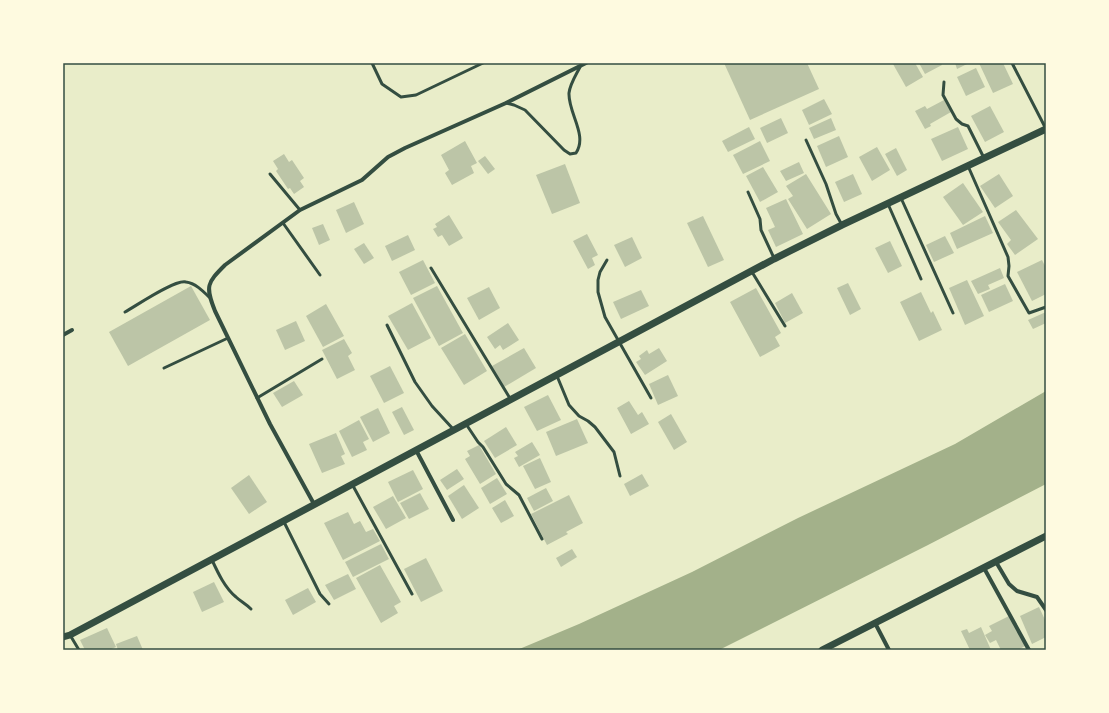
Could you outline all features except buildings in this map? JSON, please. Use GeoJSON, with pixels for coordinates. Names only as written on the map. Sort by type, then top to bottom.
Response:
{"type":"FeatureCollection","features":[{"type":"Feature","properties":{"kind":"street"},"geometry":{"type":"LineString","coordinates":[[314,504],[270,424],[228,338],[210,297],[209,284],[214,275],[225,265],[300,210],[362,180],[388,157],[506,103],[586,63]]}},
{"type":"Feature","properties":{"kind":"street"},"geometry":{"type":"LineString","coordinates":[[66,636],[212,560],[283,520],[557,376],[774,259],[842,225],[1046,129]]}},
{"type":"Feature","properties":{"kind":"street"},"geometry":{"type":"LineString","coordinates":[[63,335],[72,330]]}},
{"type":"Feature","properties":{"kind":"street"},"geometry":{"type":"LineString","coordinates":[[416,450],[453,520]]}},
{"type":"Feature","properties":{"kind":"street"},"geometry":{"type":"LineString","coordinates":[[822,650],[1046,536]]}},
{"type":"Feature","properties":{"kind":"street"},"geometry":{"type":"LineString","coordinates":[[996,562],[1009,584],[1017,592],[1037,597],[1046,610]]}},
{"type":"Feature","properties":{"kind":"street"},"geometry":{"type":"LineString","coordinates":[[984,568],[1029,650]]}},
{"type":"Feature","properties":{"kind":"street"},"geometry":{"type":"LineString","coordinates":[[875,623],[889,650]]}},
{"type":"Feature","properties":{"kind":"lane"},"geometry":{"type":"LineString","coordinates":[[372,63],[382,84],[402,97],[416,95],[483,63]]}},
{"type":"Feature","properties":{"kind":"lane"},"geometry":{"type":"LineString","coordinates":[[1012,63],[1046,129]]}},
{"type":"Feature","properties":{"kind":"lane"},"geometry":{"type":"LineString","coordinates":[[506,103],[524,110],[564,150],[570,154],[576,153],[581,146],[569,92],[580,66]]}},
{"type":"Feature","properties":{"kind":"lane"},"geometry":{"type":"LineString","coordinates":[[944,82],[943,95],[946,101],[956,119],[962,124],[968,126],[984,158]]}},
{"type":"Feature","properties":{"kind":"lane"},"geometry":{"type":"LineString","coordinates":[[806,140],[828,190],[836,214],[842,225]]}},
{"type":"Feature","properties":{"kind":"lane"},"geometry":{"type":"LineString","coordinates":[[968,166],[1008,258],[1008,276],[1029,313],[1046,307]]}},
{"type":"Feature","properties":{"kind":"lane"},"geometry":{"type":"LineString","coordinates":[[270,174],[300,210]]}},
{"type":"Feature","properties":{"kind":"lane"},"geometry":{"type":"LineString","coordinates":[[748,192],[760,219],[761,230],[774,259]]}},
{"type":"Feature","properties":{"kind":"lane"},"geometry":{"type":"LineString","coordinates":[[901,198],[952,313]]}},
{"type":"Feature","properties":{"kind":"lane"},"geometry":{"type":"LineString","coordinates":[[888,204],[921,279]]}},
{"type":"Feature","properties":{"kind":"lane"},"geometry":{"type":"LineString","coordinates":[[283,223],[320,275]]}},
{"type":"Feature","properties":{"kind":"lane"},"geometry":{"type":"LineString","coordinates":[[607,260],[600,272],[598,292],[605,317],[651,398]]}},
{"type":"Feature","properties":{"kind":"lane"},"geometry":{"type":"LineString","coordinates":[[431,268],[511,400]]}},
{"type":"Feature","properties":{"kind":"lane"},"geometry":{"type":"LineString","coordinates":[[752,272],[785,326]]}},
{"type":"Feature","properties":{"kind":"lane"},"geometry":{"type":"LineString","coordinates":[[125,312],[173,284],[182,281],[198,287],[210,297]]}},
{"type":"Feature","properties":{"kind":"lane"},"geometry":{"type":"LineString","coordinates":[[387,325],[415,382],[432,406],[454,430]]}},
{"type":"Feature","properties":{"kind":"lane"},"geometry":{"type":"LineString","coordinates":[[164,368],[228,338]]}},
{"type":"Feature","properties":{"kind":"lane"},"geometry":{"type":"LineString","coordinates":[[257,398],[322,360]]}},
{"type":"Feature","properties":{"kind":"lane"},"geometry":{"type":"LineString","coordinates":[[557,376],[569,405],[579,416],[595,427],[614,452],[620,476]]}},
{"type":"Feature","properties":{"kind":"lane"},"geometry":{"type":"LineString","coordinates":[[466,424],[506,484],[519,495],[542,539]]}},
{"type":"Feature","properties":{"kind":"lane"},"geometry":{"type":"LineString","coordinates":[[352,484],[412,594]]}},
{"type":"Feature","properties":{"kind":"lane"},"geometry":{"type":"LineString","coordinates":[[283,520],[320,594],[329,604]]}},
{"type":"Feature","properties":{"kind":"lane"},"geometry":{"type":"LineString","coordinates":[[212,560],[223,582],[236,597],[251,609]]}},
{"type":"Feature","properties":{"kind":"lane"},"geometry":{"type":"LineString","coordinates":[[66,636],[79,650]]}},
{"type":"Feature","properties":{"kind":"shaded area"},"geometry":{"type":"Polygon","coordinates":[[[1046,391],[1046,484],[719,650],[517,650],[579,624],[692,572],[798,518],[955,444],[1046,391]]]}}]}
